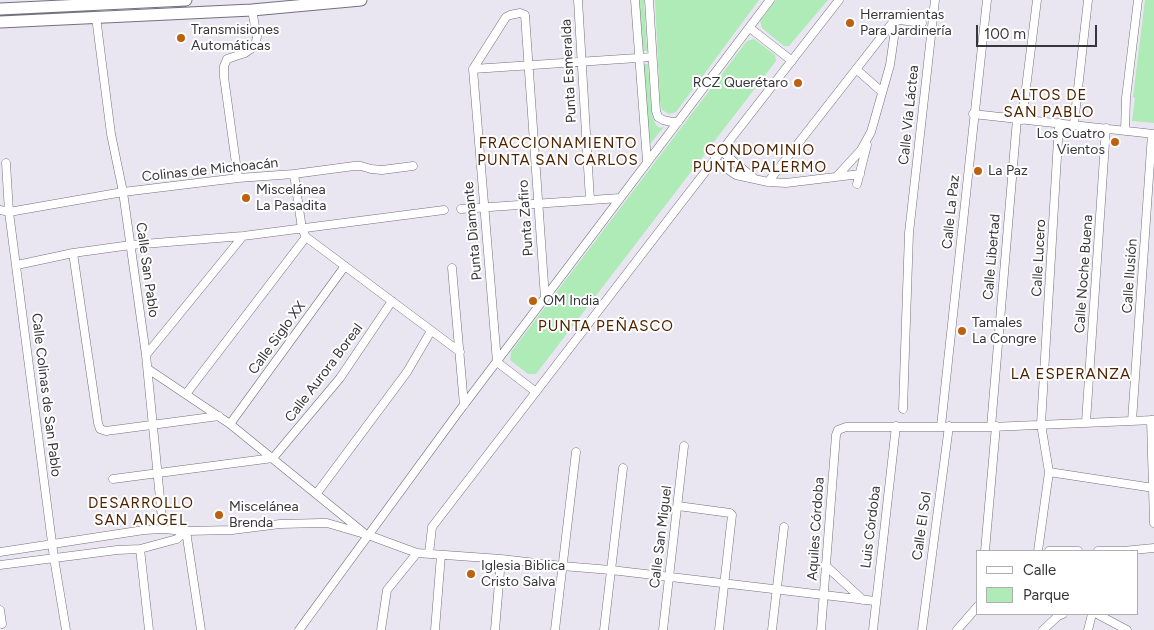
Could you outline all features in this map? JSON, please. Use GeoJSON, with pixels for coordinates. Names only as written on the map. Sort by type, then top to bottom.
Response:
{"type":"FeatureCollection","features":[{"type":"Feature","properties":{"kind":"main road"},"geometry":{"type":"LineString","coordinates":[[0,22],[95,7],[186,0]]}},
{"type":"Feature","properties":{"kind":"main road"},"geometry":{"type":"LineString","coordinates":[[0,9],[95,7],[252,10],[361,0]]}},
{"type":"Feature","properties":{"kind":"street","name":"Punta Esmeralda"},"geometry":{"type":"LineString","coordinates":[[578,0],[590,200]]}},
{"type":"Feature","properties":{"kind":"street"},"geometry":{"type":"LineString","coordinates":[[635,0],[648,161]]}},
{"type":"Feature","properties":{"kind":"street"},"geometry":{"type":"LineString","coordinates":[[649,0],[656,112],[663,120],[678,122]]}},
{"type":"Feature","properties":{"kind":"street"},"geometry":{"type":"LineString","coordinates":[[299,630],[464,405],[770,0]]}},
{"type":"Feature","properties":{"kind":"street"},"geometry":{"type":"LineString","coordinates":[[428,554],[432,527],[839,0]]}},
{"type":"Feature","properties":{"kind":"street","name":"Calle Vía Láctea"},"geometry":{"type":"LineString","coordinates":[[902,409],[909,233],[935,0]]}},
{"type":"Feature","properties":{"kind":"street","name":"Calle La Paz"},"geometry":{"type":"LineString","coordinates":[[945,426],[973,114],[987,0]]}},
{"type":"Feature","properties":{"kind":"street","name":"Calle Libertad"},"geometry":{"type":"LineString","coordinates":[[984,550],[1019,120],[1037,0]]}},
{"type":"Feature","properties":{"kind":"street"},"geometry":{"type":"LineString","coordinates":[[1074,124],[1088,0]]}},
{"type":"Feature","properties":{"kind":"street"},"geometry":{"type":"LineString","coordinates":[[1125,131],[1126,98],[1138,0]]}},
{"type":"Feature","properties":{"kind":"street","name":"Calle San Pablo"},"geometry":{"type":"LineString","coordinates":[[95,7],[111,134],[123,192],[148,369],[162,529]]}},
{"type":"Feature","properties":{"kind":"street"},"geometry":{"type":"LineString","coordinates":[[238,178],[224,66],[227,59],[245,53],[256,46],[257,37],[252,10]]}},
{"type":"Feature","properties":{"kind":"street","name":"Punta Zafiro"},"geometry":{"type":"LineString","coordinates":[[473,68],[506,17],[510,15],[525,15],[545,298]]}},
{"type":"Feature","properties":{"kind":"street"},"geometry":{"type":"LineString","coordinates":[[768,182],[893,22],[900,20],[922,23]]}},
{"type":"Feature","properties":{"kind":"street"},"geometry":{"type":"LineString","coordinates":[[857,184],[890,64],[895,30],[893,22]]}},
{"type":"Feature","properties":{"kind":"street"},"geometry":{"type":"LineString","coordinates":[[750,28],[792,61]]}},
{"type":"Feature","properties":{"kind":"street"},"geometry":{"type":"LineString","coordinates":[[473,68],[652,57]]}},
{"type":"Feature","properties":{"kind":"street","name":"Punta Diamante"},"geometry":{"type":"LineString","coordinates":[[473,68],[497,362]]}},
{"type":"Feature","properties":{"kind":"street"},"geometry":{"type":"LineString","coordinates":[[856,70],[882,92]]}},
{"type":"Feature","properties":{"kind":"street"},"geometry":{"type":"LineString","coordinates":[[973,114],[1153,134]]}},
{"type":"Feature","properties":{"kind":"street","name":"Calle Lucero"},"geometry":{"type":"LineString","coordinates":[[1038,550],[1048,472],[1041,424],[1059,123]]}},
{"type":"Feature","properties":{"kind":"street","name":"Calle Noche Buena"},"geometry":{"type":"LineString","coordinates":[[1086,422],[1106,128]]}},
{"type":"Feature","properties":{"kind":"street"},"geometry":{"type":"LineString","coordinates":[[838,175],[861,150],[871,132]]}},
{"type":"Feature","properties":{"kind":"street","name":"Calle Ilusión"},"geometry":{"type":"LineString","coordinates":[[1132,421],[1153,134]]}},
{"type":"Feature","properties":{"kind":"street"},"geometry":{"type":"LineString","coordinates":[[721,151],[757,180]]}},
{"type":"Feature","properties":{"kind":"street"},"geometry":{"type":"LineString","coordinates":[[714,160],[736,175],[768,182],[786,183],[838,175],[860,174]]}},
{"type":"Feature","properties":{"kind":"street","name":"Calle Colinas de San Pablo"},"geometry":{"type":"LineString","coordinates":[[6,163],[10,212],[52,543],[66,630]]}},
{"type":"Feature","properties":{"kind":"street","name":"Colinas de Michoacán"},"geometry":{"type":"LineString","coordinates":[[10,212],[123,192],[238,178],[294,174],[354,166],[382,170],[413,166]]}},
{"type":"Feature","properties":{"kind":"street"},"geometry":{"type":"LineString","coordinates":[[294,174],[302,229],[306,237],[460,352]]}},
{"type":"Feature","properties":{"kind":"street"},"geometry":{"type":"LineString","coordinates":[[460,209],[620,198]]}},
{"type":"Feature","properties":{"kind":"street"},"geometry":{"type":"LineString","coordinates":[[0,210],[10,212]]}},
{"type":"Feature","properties":{"kind":"street"},"geometry":{"type":"LineString","coordinates":[[17,265],[131,245],[243,236],[444,210]]}},
{"type":"Feature","properties":{"kind":"street"},"geometry":{"type":"LineString","coordinates":[[146,355],[243,236]]}},
{"type":"Feature","properties":{"kind":"street"},"geometry":{"type":"LineString","coordinates":[[186,394],[306,237]]}},
{"type":"Feature","properties":{"kind":"street"},"geometry":{"type":"LineString","coordinates":[[73,254],[100,429],[106,431],[152,426],[219,416]]}},
{"type":"Feature","properties":{"kind":"street","name":"Calle Siglo XX"},"geometry":{"type":"LineString","coordinates":[[230,424],[345,266]]}},
{"type":"Feature","properties":{"kind":"street"},"geometry":{"type":"LineString","coordinates":[[452,268],[464,405]]}},
{"type":"Feature","properties":{"kind":"street","name":"Calle Aurora Boreal"},"geometry":{"type":"LineString","coordinates":[[273,458],[340,378],[392,301]]}},
{"type":"Feature","properties":{"kind":"street"},"geometry":{"type":"LineString","coordinates":[[316,493],[406,372],[431,331]]}},
{"type":"Feature","properties":{"kind":"street"},"geometry":{"type":"LineString","coordinates":[[497,362],[536,392]]}},
{"type":"Feature","properties":{"kind":"street"},"geometry":{"type":"LineString","coordinates":[[148,369],[230,424],[368,536]]}},
{"type":"Feature","properties":{"kind":"street"},"geometry":{"type":"LineString","coordinates":[[896,426],[994,426],[1152,420],[1154,523]]}},
{"type":"Feature","properties":{"kind":"street","name":"Aquiles Córdoba"},"geometry":{"type":"LineString","coordinates":[[821,630],[836,435],[838,430],[846,426],[896,426]]}},
{"type":"Feature","properties":{"kind":"street","name":"Luis Córdoba"},"geometry":{"type":"LineString","coordinates":[[873,630],[896,426]]}},
{"type":"Feature","properties":{"kind":"street","name":"Calle El Sol"},"geometry":{"type":"LineString","coordinates":[[922,630],[945,426]]}},
{"type":"Feature","properties":{"kind":"street","name":"Calle San Miguel"},"geometry":{"type":"LineString","coordinates":[[663,630],[684,446]]}},
{"type":"Feature","properties":{"kind":"street"},"geometry":{"type":"LineString","coordinates":[[555,630],[576,452]]}},
{"type":"Feature","properties":{"kind":"street"},"geometry":{"type":"LineString","coordinates":[[113,479],[273,458]]}},
{"type":"Feature","properties":{"kind":"street"},"geometry":{"type":"LineString","coordinates":[[604,630],[623,468]]}},
{"type":"Feature","properties":{"kind":"street"},"geometry":{"type":"LineString","coordinates":[[1048,472],[1154,488]]}},
{"type":"Feature","properties":{"kind":"street"},"geometry":{"type":"LineString","coordinates":[[678,506],[730,513],[732,515],[719,630]]}},
{"type":"Feature","properties":{"kind":"street"},"geometry":{"type":"LineString","coordinates":[[0,552],[52,543],[162,529],[186,531],[232,530],[280,524],[327,523],[417,553],[611,570],[875,601]]}},
{"type":"Feature","properties":{"kind":"street"},"geometry":{"type":"LineString","coordinates":[[772,630],[784,528]]}},
{"type":"Feature","properties":{"kind":"street"},"geometry":{"type":"LineString","coordinates":[[0,565],[140,549],[177,539],[186,531]]}},
{"type":"Feature","properties":{"kind":"street"},"geometry":{"type":"LineString","coordinates":[[186,531],[201,630]]}},
{"type":"Feature","properties":{"kind":"street"},"geometry":{"type":"LineString","coordinates":[[1133,550],[1154,548]]}},
{"type":"Feature","properties":{"kind":"street"},"geometry":{"type":"LineString","coordinates":[[140,549],[149,630]]}},
{"type":"Feature","properties":{"kind":"street"},"geometry":{"type":"LineString","coordinates":[[381,630],[387,590],[417,553]]}},
{"type":"Feature","properties":{"kind":"street"},"geometry":{"type":"LineString","coordinates":[[435,630],[442,555]]}},
{"type":"Feature","properties":{"kind":"street"},"geometry":{"type":"LineString","coordinates":[[495,630],[502,559]]}},
{"type":"Feature","properties":{"kind":"street"},"geometry":{"type":"LineString","coordinates":[[825,565],[862,600]]}},
{"type":"Feature","properties":{"kind":"street"},"geometry":{"type":"LineString","coordinates":[[957,630],[976,608]]}},
{"type":"Feature","properties":{"kind":"street"},"geometry":{"type":"LineString","coordinates":[[0,610],[2,624]]}},
{"type":"Feature","properties":{"kind":"street"},"geometry":{"type":"LineString","coordinates":[[1043,630],[1061,615]]}},
{"type":"Feature","properties":{"kind":"street"},"geometry":{"type":"LineString","coordinates":[[1088,630],[1092,615]]}},
{"type":"Feature","properties":{"kind":"street"},"geometry":{"type":"LineString","coordinates":[[1099,615],[1127,630]]}},
{"type":"Feature","properties":{"kind":"green space"},"geometry":{"type":"Polygon","coordinates":[[[639,0],[644,0],[647,51],[643,51],[639,0]]]}},
{"type":"Feature","properties":{"kind":"green space"},"geometry":{"type":"Polygon","coordinates":[[[655,0],[759,0],[676,112],[669,114],[662,110],[660,102],[655,0]]]}},
{"type":"Feature","properties":{"kind":"green space"},"geometry":{"type":"Polygon","coordinates":[[[776,0],[828,0],[789,46],[784,46],[762,28],[760,21],[776,0]]]}},
{"type":"Feature","properties":{"kind":"green space"},"geometry":{"type":"Polygon","coordinates":[[[1145,0],[1154,0],[1154,123],[1132,121],[1135,98],[1133,97],[1145,0]]]}},
{"type":"Feature","properties":{"kind":"green space"},"geometry":{"type":"Polygon","coordinates":[[[754,39],[775,55],[776,61],[536,374],[528,374],[510,360],[511,352],[747,41],[754,39]]]}},
{"type":"Feature","properties":{"kind":"green space"},"geometry":{"type":"Polygon","coordinates":[[[643,64],[648,64],[652,116],[656,125],[660,128],[664,127],[650,144],[643,64]]]}},
{"type":"Feature","properties":{"kind":"place","name":"Herramientas Para Jardinería"},"geometry":{"type":"Point","coordinates":[850,23]}},
{"type":"Feature","properties":{"kind":"place","name":"Transmisiones Automáticas"},"geometry":{"type":"Point","coordinates":[181,38]}},
{"type":"Feature","properties":{"kind":"place","name":"RCZ Querétaro"},"geometry":{"type":"Point","coordinates":[798,83]}},
{"type":"Feature","properties":{"kind":"place","name":"Los Cuatro Vientos"},"geometry":{"type":"Point","coordinates":[1115,142]}},
{"type":"Feature","properties":{"kind":"place","name":"La Paz"},"geometry":{"type":"Point","coordinates":[978,171]}},
{"type":"Feature","properties":{"kind":"place","name":"Miscelánea La Pasadita"},"geometry":{"type":"Point","coordinates":[246,198]}},
{"type":"Feature","properties":{"kind":"place","name":"OM India"},"geometry":{"type":"Point","coordinates":[533,301]}},
{"type":"Feature","properties":{"kind":"place","name":"Tamales La Congre"},"geometry":{"type":"Point","coordinates":[962,331]}},
{"type":"Feature","properties":{"kind":"place","name":"Miscelánea Brenda"},"geometry":{"type":"Point","coordinates":[219,515]}},
{"type":"Feature","properties":{"kind":"place","name":"Iglesia Biblica Cristo Salva"},"geometry":{"type":"Point","coordinates":[471,574]}},
{"type":"Feature","properties":{"kind":"district","name":"ALTOS DE SAN PABLO"},"geometry":{"type":"Point","coordinates":[1049,104]}},
{"type":"Feature","properties":{"kind":"district","name":"FRACCIONAMIENTO PUNTA SAN CARLOS"},"geometry":{"type":"Point","coordinates":[558,152]}},
{"type":"Feature","properties":{"kind":"district","name":"CONDOMINIO PUNTA PALERMO"},"geometry":{"type":"Point","coordinates":[760,160]}},
{"type":"Feature","properties":{"kind":"district","name":"PUNTA PEÑASCO"},"geometry":{"type":"Point","coordinates":[606,327]}},
{"type":"Feature","properties":{"kind":"district","name":"LA ESPERANZA"},"geometry":{"type":"Point","coordinates":[1071,375]}},
{"type":"Feature","properties":{"kind":"district","name":"DESARROLLO SAN ANGEL"},"geometry":{"type":"Point","coordinates":[141,512]}}]}
